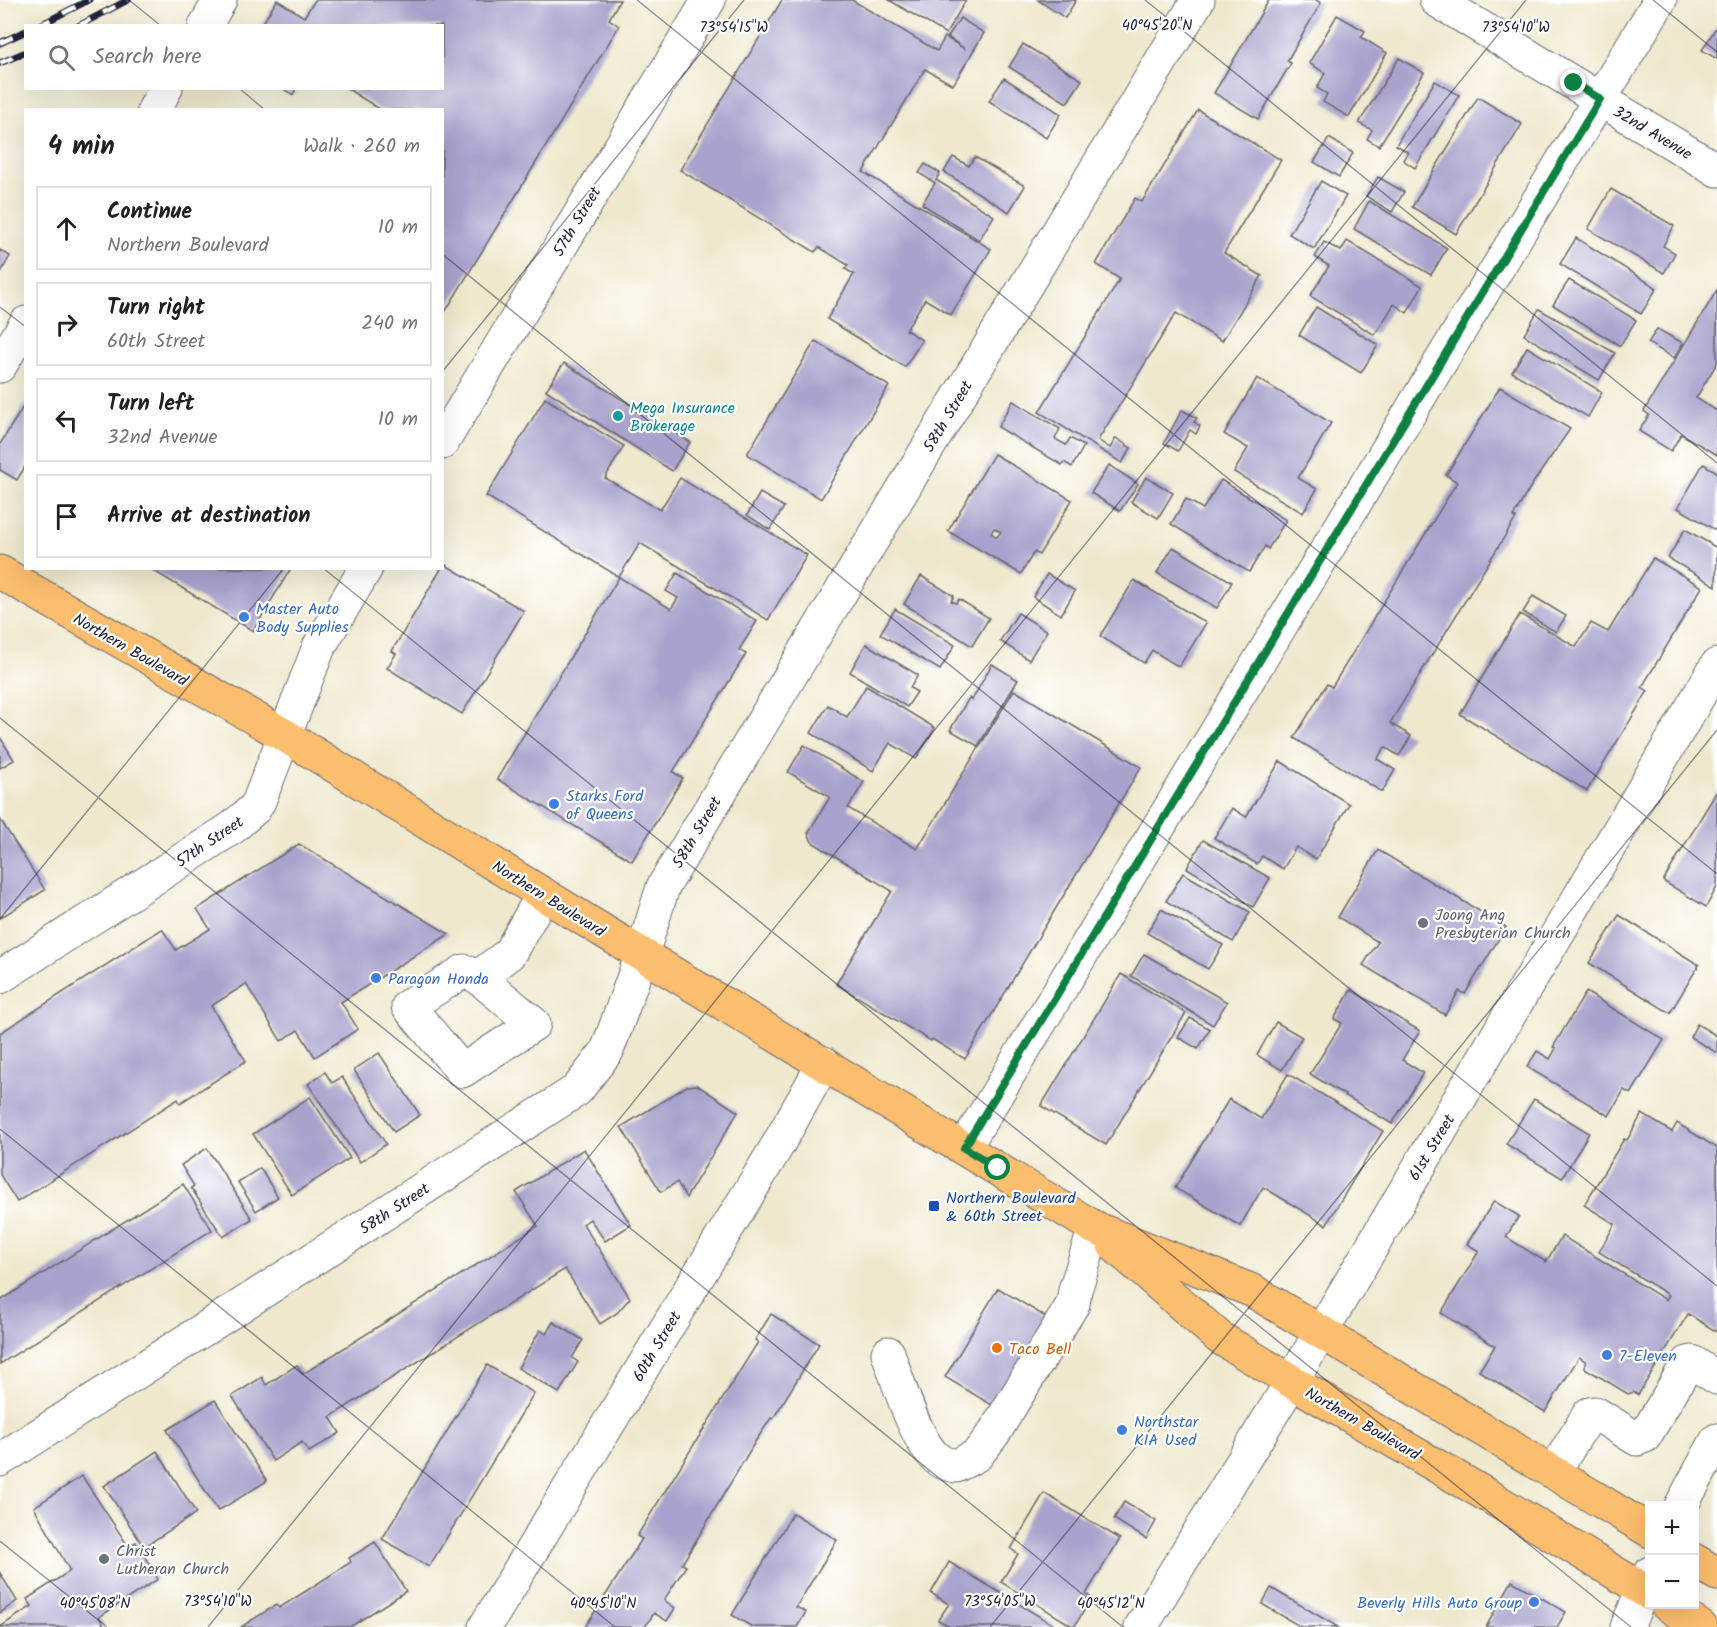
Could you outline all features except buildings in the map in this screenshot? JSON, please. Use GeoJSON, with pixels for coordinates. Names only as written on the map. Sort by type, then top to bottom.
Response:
{"type":"FeatureCollection","features":[{"type":"Feature","properties":{"kind":"main road","name":"Northern Boulevard"},"geometry":{"type":"LineString","coordinates":[[0,572],[284,735],[1095,1228],[1253,1291],[1645,1528]]}},
{"type":"Feature","properties":{"kind":"main road","name":"Northern Boulevard"},"geometry":{"type":"LineString","coordinates":[[1095,1228],[1220,1338],[1645,1586]]}},
{"type":"Feature","properties":{"kind":"main road"},"geometry":{"type":"LineString","coordinates":[[1699,1563],[1717,1574]]}},
{"type":"Feature","properties":{"kind":"main road","name":"Northern Boulevard"},"geometry":{"type":"LineString","coordinates":[[1677,1609],[1701,1627]]}},
{"type":"Feature","properties":{"kind":"street"},"geometry":{"type":"LineString","coordinates":[[206,24],[220,0]]}},
{"type":"Feature","properties":{"kind":"street","name":"57th Street"},"geometry":{"type":"LineString","coordinates":[[444,440],[709,0]]}},
{"type":"Feature","properties":{"kind":"street","name":"58th Street"},"geometry":{"type":"LineString","coordinates":[[0,1460],[577,1090],[607,1051],[663,887],[1198,0]]}},
{"type":"Feature","properties":{"kind":"street","name":"32nd Avenue"},"geometry":{"type":"LineString","coordinates":[[1436,0],[1717,170]]}},
{"type":"Feature","properties":{"kind":"street"},"geometry":{"type":"LineString","coordinates":[[964,1148],[1660,0]]}},
{"type":"Feature","properties":{"kind":"street"},"geometry":{"type":"LineString","coordinates":[[155,108],[165,90]]}},
{"type":"Feature","properties":{"kind":"street"},"geometry":{"type":"LineString","coordinates":[[0,366],[24,326]]}},
{"type":"Feature","properties":{"kind":"street","name":"57th Street"},"geometry":{"type":"LineString","coordinates":[[0,976],[245,818],[255,808],[319,647],[365,570]]}},
{"type":"Feature","properties":{"kind":"street","name":"61st Street"},"geometry":{"type":"LineString","coordinates":[[1142,1627],[1292,1381],[1717,665]]}},
{"type":"Feature","properties":{"kind":"street"},"geometry":{"type":"LineString","coordinates":[[478,977],[509,954],[543,894]]}},
{"type":"Feature","properties":{"kind":"street","name":"60th Street"},"geometry":{"type":"LineString","coordinates":[[485,1627],[776,1148],[824,1063]]}},
{"type":"Feature","properties":{"kind":"street"},"geometry":{"type":"LineString","coordinates":[[888,1353],[914,1423],[925,1443],[941,1462],[956,1466],[977,1455],[994,1433],[1073,1304],[1075,1290],[1095,1228]]}},
{"type":"Feature","properties":{"kind":"street"},"geometry":{"type":"LineString","coordinates":[[1554,1472],[1589,1414],[1594,1413],[1637,1439],[1642,1439],[1646,1436],[1688,1363],[1692,1362],[1717,1378]]}},
{"type":"Feature","properties":{"kind":"street"},"geometry":{"type":"LineString","coordinates":[[1684,1501],[1717,1440]]}},
{"type":"Feature","properties":{"kind":"street"},"geometry":{"type":"LineString","coordinates":[[1627,1627],[1645,1600]]}},
{"type":"Feature","properties":{"kind":"railway"},"geometry":{"type":"LineString","coordinates":[[42,24],[89,0]]}},
{"type":"Feature","properties":{"kind":"railway"},"geometry":{"type":"LineString","coordinates":[[82,24],[128,0]]}},
{"type":"Feature","properties":{"kind":"railway"},"geometry":{"type":"LineString","coordinates":[[0,43],[24,32]]}},
{"type":"Feature","properties":{"kind":"railway"},"geometry":{"type":"LineString","coordinates":[[0,63],[24,53]]}},
{"type":"Feature","properties":{"kind":"place","name":"Mega Insurance Brokerage"},"geometry":{"type":"Point","coordinates":[618,416]}},
{"type":"Feature","properties":{"kind":"place","name":"Master Auto Body Supplies"},"geometry":{"type":"Point","coordinates":[244,617]}},
{"type":"Feature","properties":{"kind":"place","name":"Starks Ford of Queens"},"geometry":{"type":"Point","coordinates":[554,804]}},
{"type":"Feature","properties":{"kind":"place","name":"Joong Ang Presbyterian Church"},"geometry":{"type":"Point","coordinates":[1423,923]}},
{"type":"Feature","properties":{"kind":"place","name":"Paragon Honda"},"geometry":{"type":"Point","coordinates":[376,978]}},
{"type":"Feature","properties":{"kind":"place","name":"Northern Boulevard & 60th Street"},"geometry":{"type":"Point","coordinates":[934,1206]}},
{"type":"Feature","properties":{"kind":"place","name":"Taco Bell"},"geometry":{"type":"Point","coordinates":[997,1348]}},
{"type":"Feature","properties":{"kind":"place","name":"7-Eleven"},"geometry":{"type":"Point","coordinates":[1607,1355]}},
{"type":"Feature","properties":{"kind":"place","name":"Northstar KIA Used"},"geometry":{"type":"Point","coordinates":[1122,1430]}},
{"type":"Feature","properties":{"kind":"place","name":"Christ Lutheran Church"},"geometry":{"type":"Point","coordinates":[104,1559]}},
{"type":"Feature","properties":{"kind":"place","name":"Beverly Hills Auto Group"},"geometry":{"type":"Point","coordinates":[1534,1602]}},
{"type":"Feature","properties":{"kind":"route"},"geometry":{"type":"LineString","coordinates":[[998,1168],[964,1148],[1600,99],[1574,83]]}}]}
